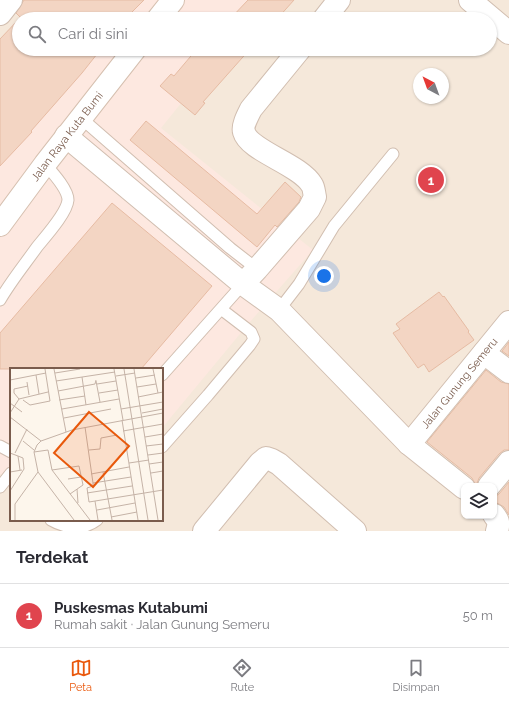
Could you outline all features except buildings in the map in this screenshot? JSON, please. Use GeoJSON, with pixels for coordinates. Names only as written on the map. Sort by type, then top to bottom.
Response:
{"type":"FeatureCollection","features":[{"type":"Feature","properties":{"kind":"street"},"geometry":{"type":"LineString","coordinates":[[0,14],[11,0]]}},
{"type":"Feature","properties":{"kind":"street"},"geometry":{"type":"LineString","coordinates":[[164,12],[173,0]]}},
{"type":"Feature","properties":{"kind":"street"},"geometry":{"type":"LineString","coordinates":[[329,12],[338,0]]}},
{"type":"Feature","properties":{"kind":"street"},"geometry":{"type":"LineString","coordinates":[[470,0],[484,12]]}},
{"type":"Feature","properties":{"kind":"street"},"geometry":{"type":"LineString","coordinates":[[497,23],[509,33]]}},
{"type":"Feature","properties":{"kind":"street","name":"Jalan Raya Kuta Bumi"},"geometry":{"type":"LineString","coordinates":[[0,224],[66,136],[130,56]]}},
{"type":"Feature","properties":{"kind":"street"},"geometry":{"type":"LineString","coordinates":[[250,276],[309,209],[315,197],[312,185],[300,172],[254,145],[246,137],[243,131],[251,109],[294,56]]}},
{"type":"Feature","properties":{"kind":"street"},"geometry":{"type":"LineString","coordinates":[[66,136],[250,276],[279,310],[409,444],[461,486]]}},
{"type":"Feature","properties":{"kind":"street","name":"Jalan Gunung Semeru"},"geometry":{"type":"LineString","coordinates":[[409,444],[509,322]]}},
{"type":"Feature","properties":{"kind":"street"},"geometry":{"type":"LineString","coordinates":[[484,353],[509,372]]}},
{"type":"Feature","properties":{"kind":"street"},"geometry":{"type":"LineString","coordinates":[[204,531],[260,463],[266,458],[279,464],[355,531]]}},
{"type":"Feature","properties":{"kind":"street"},"geometry":{"type":"LineString","coordinates":[[492,483],[509,462]]}},
{"type":"Feature","properties":{"kind":"street"},"geometry":{"type":"LineString","coordinates":[[497,519],[499,525],[497,531]]}},
{"type":"Feature","properties":{"kind":"lane"},"geometry":{"type":"LineString","coordinates":[[81,118],[230,248],[250,276],[163,374]]}},
{"type":"Feature","properties":{"kind":"lane"},"geometry":{"type":"LineString","coordinates":[[279,310],[299,284],[334,226],[392,154]]}},
{"type":"Feature","properties":{"kind":"lane"},"geometry":{"type":"LineString","coordinates":[[0,300],[37,247],[60,218],[66,206],[68,199],[62,185],[45,164]]}},
{"type":"Feature","properties":{"kind":"lane"},"geometry":{"type":"LineString","coordinates":[[163,446],[208,395],[254,339],[251,332],[221,309]]}},
{"type":"Feature","properties":{"kind":"lane"},"geometry":{"type":"LineString","coordinates":[[0,446],[10,451]]}},
{"type":"Feature","properties":{"kind":"lane"},"geometry":{"type":"LineString","coordinates":[[10,473],[1,486],[10,492]]}},
{"type":"Feature","properties":{"kind":"lane"},"geometry":{"type":"LineString","coordinates":[[53,521],[60,525],[75,528],[92,524],[96,521]]}},
{"type":"Feature","properties":{"kind":"shaded area"},"geometry":{"type":"Polygon","coordinates":[[[0,0],[509,0],[509,531],[0,531],[0,0]]]}},
{"type":"Feature","properties":{"kind":"shaded area"},"geometry":{"type":"Polygon","coordinates":[[[34,0],[265,0],[256,12],[24,12],[34,0]]]}},
{"type":"Feature","properties":{"kind":"shaded area"},"geometry":{"type":"Polygon","coordinates":[[[12,27],[12,56],[219,56],[161,128],[313,250],[249,323],[163,427],[163,368],[10,368],[10,479],[0,474],[0,41],[12,27]]]}},
{"type":"Feature","properties":{"kind":"place","name":"Puskesmas Kutabumi"},"geometry":{"type":"Point","coordinates":[431,180]}}]}
